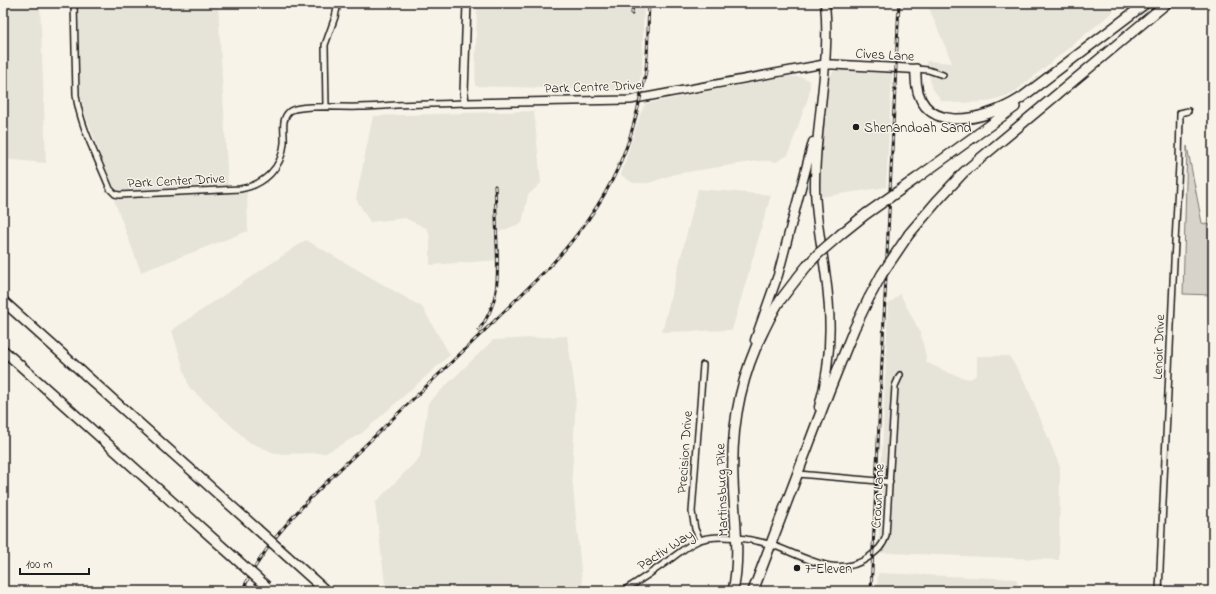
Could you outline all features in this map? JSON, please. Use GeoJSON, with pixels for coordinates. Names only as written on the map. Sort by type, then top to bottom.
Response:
{"type":"FeatureCollection","features":[{"type":"Feature","properties":{"kind":"highway"},"geometry":{"type":"LineString","coordinates":[[916,69],[916,86],[919,98],[927,108],[934,113],[940,117],[952,119],[972,118],[984,115],[1021,98],[1146,3]]}},
{"type":"Feature","properties":{"kind":"highway","name":"Martinsburg Pike"},"geometry":{"type":"LineString","coordinates":[[733,591],[737,564],[737,537],[732,461],[733,433],[741,389],[751,358],[768,320],[778,303],[807,266],[841,234],[866,214],[1067,68],[1146,3]]}},
{"type":"Feature","properties":{"kind":"highway"},"geometry":{"type":"LineString","coordinates":[[752,591],[843,355],[869,298],[888,265],[909,234],[964,172],[1167,3]]}},
{"type":"Feature","properties":{"kind":"highway"},"geometry":{"type":"LineString","coordinates":[[3,301],[326,591]]}},
{"type":"Feature","properties":{"kind":"highway"},"geometry":{"type":"LineString","coordinates":[[3,350],[269,589]]}},
{"type":"Feature","properties":{"kind":"main road"},"geometry":{"type":"LineString","coordinates":[[809,443],[825,383],[829,339],[828,293],[815,200],[815,168],[826,33],[825,3]]}},
{"type":"Feature","properties":{"kind":"main road","name":"Cives Lane"},"geometry":{"type":"LineString","coordinates":[[824,64],[916,69]]}},
{"type":"Feature","properties":{"kind":"main road"},"geometry":{"type":"LineString","coordinates":[[741,389],[745,369],[778,275],[819,120]]}},
{"type":"Feature","properties":{"kind":"street","name":"Park Center Drive"},"geometry":{"type":"LineString","coordinates":[[74,3],[77,105],[110,189],[115,194],[240,190],[254,186],[265,179],[279,162],[283,148],[284,123],[288,114],[294,109],[359,107]]}},
{"type":"Feature","properties":{"kind":"street"},"geometry":{"type":"LineString","coordinates":[[326,107],[326,45],[338,3]]}},
{"type":"Feature","properties":{"kind":"street"},"geometry":{"type":"LineString","coordinates":[[466,103],[464,93],[468,3]]}},
{"type":"Feature","properties":{"kind":"street","name":"Park Centre Drive"},"geometry":{"type":"LineString","coordinates":[[359,107],[466,103],[630,100],[824,64]]}},
{"type":"Feature","properties":{"kind":"street","name":"Cives Lane"},"geometry":{"type":"LineString","coordinates":[[916,69],[928,70],[943,75]]}},
{"type":"Feature","properties":{"kind":"street","name":"Lenoir Drive"},"geometry":{"type":"LineString","coordinates":[[1159,591],[1179,164],[1180,113],[1188,111]]}},
{"type":"Feature","properties":{"kind":"street","name":"Precision Drive"},"geometry":{"type":"LineString","coordinates":[[700,540],[695,529],[692,512],[703,365]]}},
{"type":"Feature","properties":{"kind":"street","name":"Crown Lane"},"geometry":{"type":"LineString","coordinates":[[771,545],[815,562],[834,567],[848,567],[865,560],[885,542],[895,386],[900,376]]}},
{"type":"Feature","properties":{"kind":"street"},"geometry":{"type":"LineString","coordinates":[[798,474],[890,482]]}},
{"type":"Feature","properties":{"kind":"street","name":"Pactiv Way"},"geometry":{"type":"LineString","coordinates":[[623,591],[700,540],[737,537],[771,545]]}},
{"type":"Feature","properties":{"kind":"shaded area"},"geometry":{"type":"Polygon","coordinates":[[[3,3],[40,3],[46,163],[3,159],[3,3]]]}},
{"type":"Feature","properties":{"kind":"shaded area"},"geometry":{"type":"Polygon","coordinates":[[[78,3],[218,3],[228,186],[118,192],[115,189],[84,111],[80,92],[78,3]]]}},
{"type":"Feature","properties":{"kind":"shaded area"},"geometry":{"type":"Polygon","coordinates":[[[477,3],[644,3],[642,72],[637,91],[475,86],[477,3]]]}},
{"type":"Feature","properties":{"kind":"shaded area"},"geometry":{"type":"Polygon","coordinates":[[[927,3],[1110,3],[1114,11],[1012,94],[985,102],[955,103],[942,101],[932,88],[926,61],[952,63],[927,3]]]}},
{"type":"Feature","properties":{"kind":"shaded area","name":"Shenandoah Sand"},"geometry":{"type":"Polygon","coordinates":[[[843,69],[892,72],[886,187],[821,197],[818,169],[826,85],[828,78],[833,72],[843,69]]]}},
{"type":"Feature","properties":{"kind":"shaded area"},"geometry":{"type":"Polygon","coordinates":[[[786,76],[802,77],[810,83],[809,95],[788,155],[776,162],[757,161],[675,174],[649,183],[633,183],[621,175],[640,115],[645,104],[786,76]]]}},
{"type":"Feature","properties":{"kind":"shaded area"},"geometry":{"type":"Polygon","coordinates":[[[534,111],[541,183],[528,195],[522,223],[496,233],[500,260],[430,265],[430,239],[428,229],[405,218],[370,222],[356,199],[373,116],[534,111]]]}},
{"type":"Feature","properties":{"kind":"shaded area"},"geometry":{"type":"Polygon","coordinates":[[[1187,146],[1202,223],[1213,226],[1213,295],[1183,294],[1187,146]]]}},
{"type":"Feature","properties":{"kind":"shaded area"},"geometry":{"type":"Polygon","coordinates":[[[698,189],[771,195],[732,330],[662,332],[698,189]]]}},
{"type":"Feature","properties":{"kind":"shaded area"},"geometry":{"type":"Polygon","coordinates":[[[247,192],[248,231],[141,272],[114,200],[120,198],[247,192]]]}},
{"type":"Feature","properties":{"kind":"shaded area"},"geometry":{"type":"Polygon","coordinates":[[[306,240],[422,307],[450,355],[362,433],[326,453],[277,454],[249,442],[189,387],[172,330],[306,240]]]}},
{"type":"Feature","properties":{"kind":"shaded area"},"geometry":{"type":"Polygon","coordinates":[[[900,294],[920,332],[926,362],[949,373],[970,379],[977,373],[977,356],[1009,356],[1019,372],[1027,386],[1060,467],[1059,560],[878,553],[888,305],[900,294]]]}},
{"type":"Feature","properties":{"kind":"shaded area"},"geometry":{"type":"Polygon","coordinates":[[[567,336],[576,395],[572,476],[583,591],[389,591],[385,583],[375,503],[420,457],[428,403],[493,340],[567,336]]]}},
{"type":"Feature","properties":{"kind":"shaded area"},"geometry":{"type":"Polygon","coordinates":[[[878,573],[1017,579],[1017,591],[877,591],[878,573]]]}},
{"type":"Feature","properties":{"kind":"railway"},"geometry":{"type":"LineString","coordinates":[[632,14],[633,3]]}},
{"type":"Feature","properties":{"kind":"railway"},"geometry":{"type":"LineString","coordinates":[[242,591],[254,568],[284,527],[301,508],[553,263],[594,211],[618,168],[628,143],[637,112],[646,70],[649,3]]}},
{"type":"Feature","properties":{"kind":"railway"},"geometry":{"type":"LineString","coordinates":[[871,591],[899,3]]}},
{"type":"Feature","properties":{"kind":"railway"},"geometry":{"type":"LineString","coordinates":[[479,330],[491,309],[496,289],[498,267],[495,186]]}},
{"type":"Feature","properties":{"kind":"place","name":"Shenandoah Sand"},"geometry":{"type":"Point","coordinates":[856,127]}},
{"type":"Feature","properties":{"kind":"place","name":"7-Eleven"},"geometry":{"type":"Point","coordinates":[797,568]}}]}
